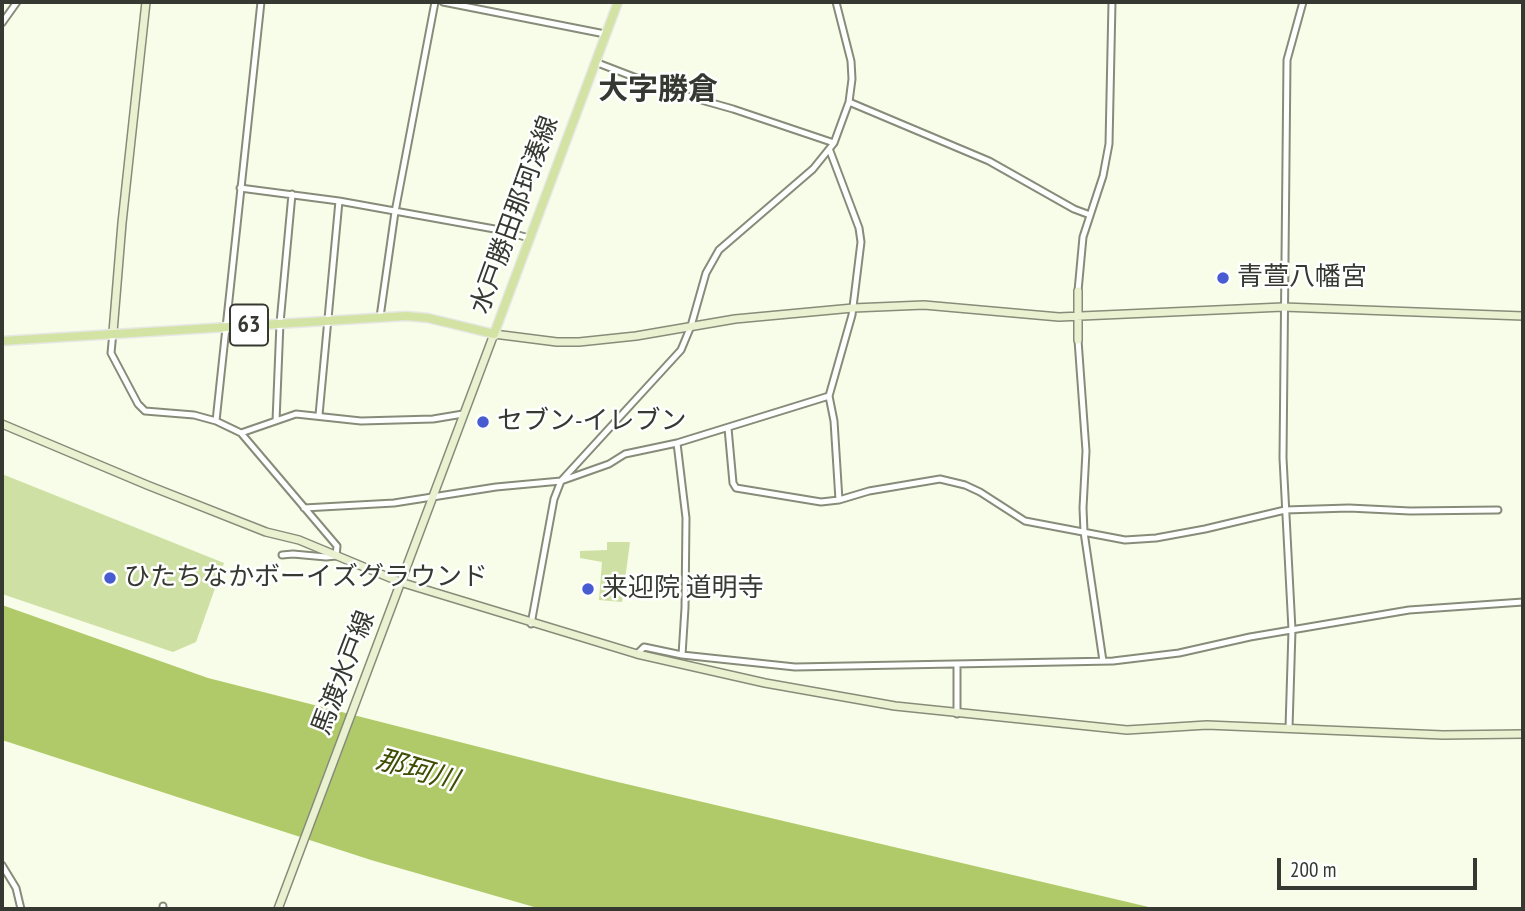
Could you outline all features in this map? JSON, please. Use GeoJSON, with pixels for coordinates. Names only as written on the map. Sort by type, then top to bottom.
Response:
{"type":"FeatureCollection","features":[{"type":"Feature","properties":{"kind":"main road","name":"水戸勝田那珂湊線"},"geometry":{"type":"LineString","coordinates":[[2,341],[113,332],[419,316],[494,334],[618,2]]}},
{"type":"Feature","properties":{"kind":"street"},"geometry":{"type":"LineString","coordinates":[[2,23],[17,2]]}},
{"type":"Feature","properties":{"kind":"street"},"geometry":{"type":"LineString","coordinates":[[146,2],[111,353],[132,395],[145,411],[194,415],[216,421],[241,433],[337,546],[336,556]]}},
{"type":"Feature","properties":{"kind":"street"},"geometry":{"type":"LineString","coordinates":[[216,421],[261,2]]}},
{"type":"Feature","properties":{"kind":"street"},"geometry":{"type":"LineString","coordinates":[[380,317],[395,212],[435,2]]}},
{"type":"Feature","properties":{"kind":"street"},"geometry":{"type":"LineString","coordinates":[[443,2],[605,34]]}},
{"type":"Feature","properties":{"kind":"street"},"geometry":{"type":"LineString","coordinates":[[531,624],[554,499],[561,481],[681,350],[706,273],[719,250],[800,181],[830,151],[834,143],[849,102],[852,79],[851,61],[836,2]]}},
{"type":"Feature","properties":{"kind":"street"},"geometry":{"type":"LineString","coordinates":[[1103,661],[1084,532],[1086,451],[1077,317],[1080,256],[1103,176],[1109,144],[1112,2]]}},
{"type":"Feature","properties":{"kind":"street"},"geometry":{"type":"LineString","coordinates":[[1289,728],[1292,630],[1285,510],[1283,307],[1287,60],[1303,2]]}},
{"type":"Feature","properties":{"kind":"street"},"geometry":{"type":"LineString","coordinates":[[594,61],[673,92],[834,143]]}},
{"type":"Feature","properties":{"kind":"street"},"geometry":{"type":"LineString","coordinates":[[849,102],[989,161],[1074,209],[1090,215]]}},
{"type":"Feature","properties":{"kind":"street"},"geometry":{"type":"LineString","coordinates":[[830,151],[859,228],[861,243],[853,308],[829,396],[834,421],[839,500]]}},
{"type":"Feature","properties":{"kind":"street"},"geometry":{"type":"LineString","coordinates":[[240,188],[338,201],[500,230],[529,238]]}},
{"type":"Feature","properties":{"kind":"street"},"geometry":{"type":"LineString","coordinates":[[275,421],[279,323],[292,194]]}},
{"type":"Feature","properties":{"kind":"street"},"geometry":{"type":"LineString","coordinates":[[319,415],[338,201]]}},
{"type":"Feature","properties":{"kind":"street"},"geometry":{"type":"LineString","coordinates":[[494,334],[579,342],[735,319],[853,308],[937,305],[1077,317],[1283,307],[1523,316]]}},
{"type":"Feature","properties":{"kind":"street","name":"馬渡水戸線"},"geometry":{"type":"LineString","coordinates":[[278,909],[494,334]]}},
{"type":"Feature","properties":{"kind":"street"},"geometry":{"type":"LineString","coordinates":[[304,508],[360,506],[561,481],[609,464],[625,454],[677,443],[829,396]]}},
{"type":"Feature","properties":{"kind":"street"},"geometry":{"type":"LineString","coordinates":[[241,433],[296,414],[360,421],[433,419],[463,414]]}},
{"type":"Feature","properties":{"kind":"street"},"geometry":{"type":"LineString","coordinates":[[2,424],[203,507],[266,532],[299,540],[400,582],[531,624],[637,654],[831,695],[957,714],[1127,730],[1207,725],[1443,735],[1523,734]]}},
{"type":"Feature","properties":{"kind":"street"},"geometry":{"type":"LineString","coordinates":[[728,428],[733,483],[736,488],[821,502],[940,479],[980,492],[1026,521],[1125,540],[1156,538],[1285,510],[1498,510]]}},
{"type":"Feature","properties":{"kind":"street"},"geometry":{"type":"LineString","coordinates":[[677,443],[686,519],[682,655]]}},
{"type":"Feature","properties":{"kind":"street"},"geometry":{"type":"LineString","coordinates":[[282,555],[336,556]]}},
{"type":"Feature","properties":{"kind":"street"},"geometry":{"type":"LineString","coordinates":[[637,654],[644,647],[682,655],[795,667],[1103,661],[1179,653],[1409,610],[1523,602]]}},
{"type":"Feature","properties":{"kind":"street"},"geometry":{"type":"LineString","coordinates":[[957,664],[957,714]]}},
{"type":"Feature","properties":{"kind":"street"},"geometry":{"type":"LineString","coordinates":[[2,864],[16,888],[21,909]]}},
{"type":"Feature","properties":{"kind":"shaded area","name":"ひたちなかボーイズグラウンド"},"geometry":{"type":"Polygon","coordinates":[[[2,474],[224,563],[196,642],[173,652],[2,594],[2,474]]]}},
{"type":"Feature","properties":{"kind":"shaded area"},"geometry":{"type":"Polygon","coordinates":[[[607,542],[630,542],[622,602],[599,600],[602,562],[580,558],[580,551],[607,550],[607,542]]]}},
{"type":"Feature","properties":{"kind":"water","name":"那珂川"},"geometry":{"type":"Polygon","coordinates":[[[2,605],[208,678],[605,779],[1153,908],[1523,909],[541,909],[371,860],[2,740],[2,605]]]}},
{"type":"Feature","properties":{"kind":"place","name":"青萱八幡宮"},"geometry":{"type":"Point","coordinates":[1223,278]}},
{"type":"Feature","properties":{"kind":"place","name":"セブン-イレブン"},"geometry":{"type":"Point","coordinates":[483,422]}},
{"type":"Feature","properties":{"kind":"place","name":"ひたちなかボーイズグラウンド"},"geometry":{"type":"Point","coordinates":[110,578]}},
{"type":"Feature","properties":{"kind":"place","name":"来迎院 道明寺"},"geometry":{"type":"Point","coordinates":[588,589]}},
{"type":"Feature","properties":{"kind":"district","name":"大字勝倉"},"geometry":{"type":"Point","coordinates":[658,90]}}]}
